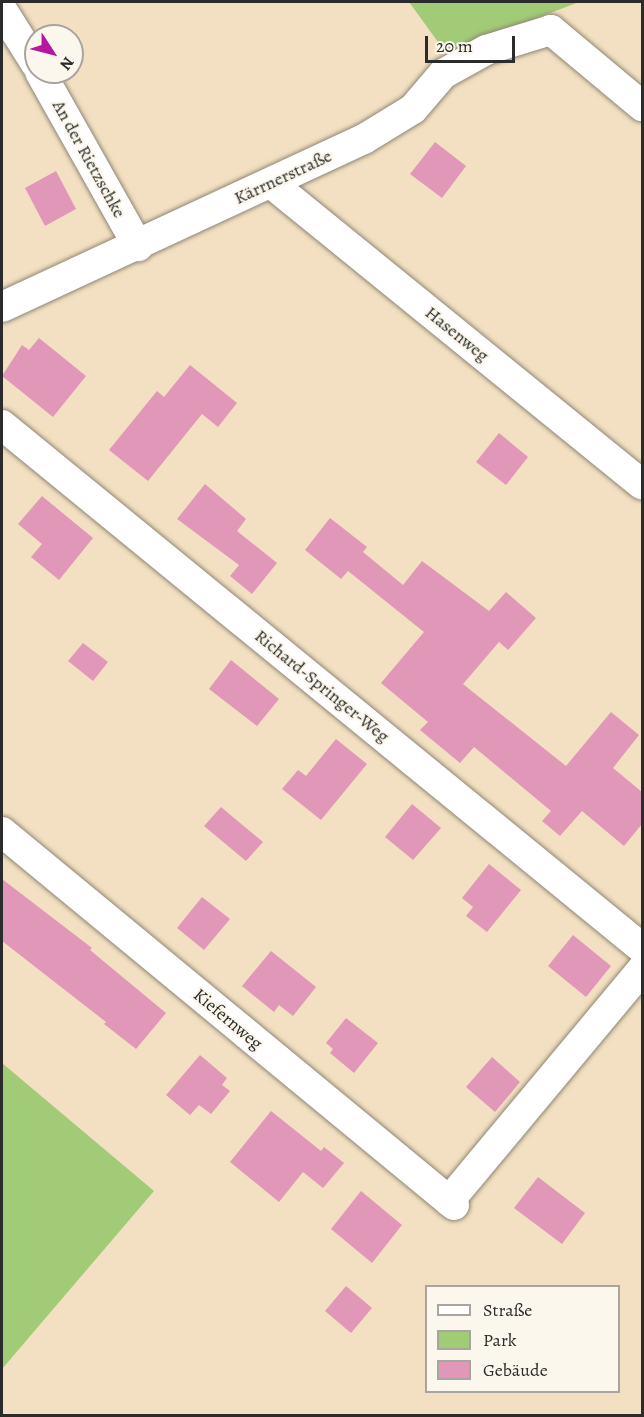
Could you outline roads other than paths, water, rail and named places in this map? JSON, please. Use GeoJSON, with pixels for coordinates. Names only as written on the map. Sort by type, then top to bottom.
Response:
{"type":"FeatureCollection","features":[{"type":"Feature","properties":{"kind":"street"},"geometry":{"type":"LineString","coordinates":[[2,10],[24,45]]}},
{"type":"Feature","properties":{"kind":"street","name":"Kärrnerstraße"},"geometry":{"type":"LineString","coordinates":[[2,307],[138,246],[364,139],[412,109],[443,75],[486,50],[551,30],[642,106]]}},
{"type":"Feature","properties":{"kind":"street","name":"An der Rietzschke"},"geometry":{"type":"LineString","coordinates":[[47,84],[138,246]]}},
{"type":"Feature","properties":{"kind":"street","name":"Hasenweg"},"geometry":{"type":"LineString","coordinates":[[271,183],[642,485]]}},
{"type":"Feature","properties":{"kind":"street","name":"Richard-Springer-Weg"},"geometry":{"type":"LineString","coordinates":[[2,425],[642,948]]}},
{"type":"Feature","properties":{"kind":"street","name":"Kiefernweg"},"geometry":{"type":"LineString","coordinates":[[2,832],[452,1203],[642,969]]}}]}
